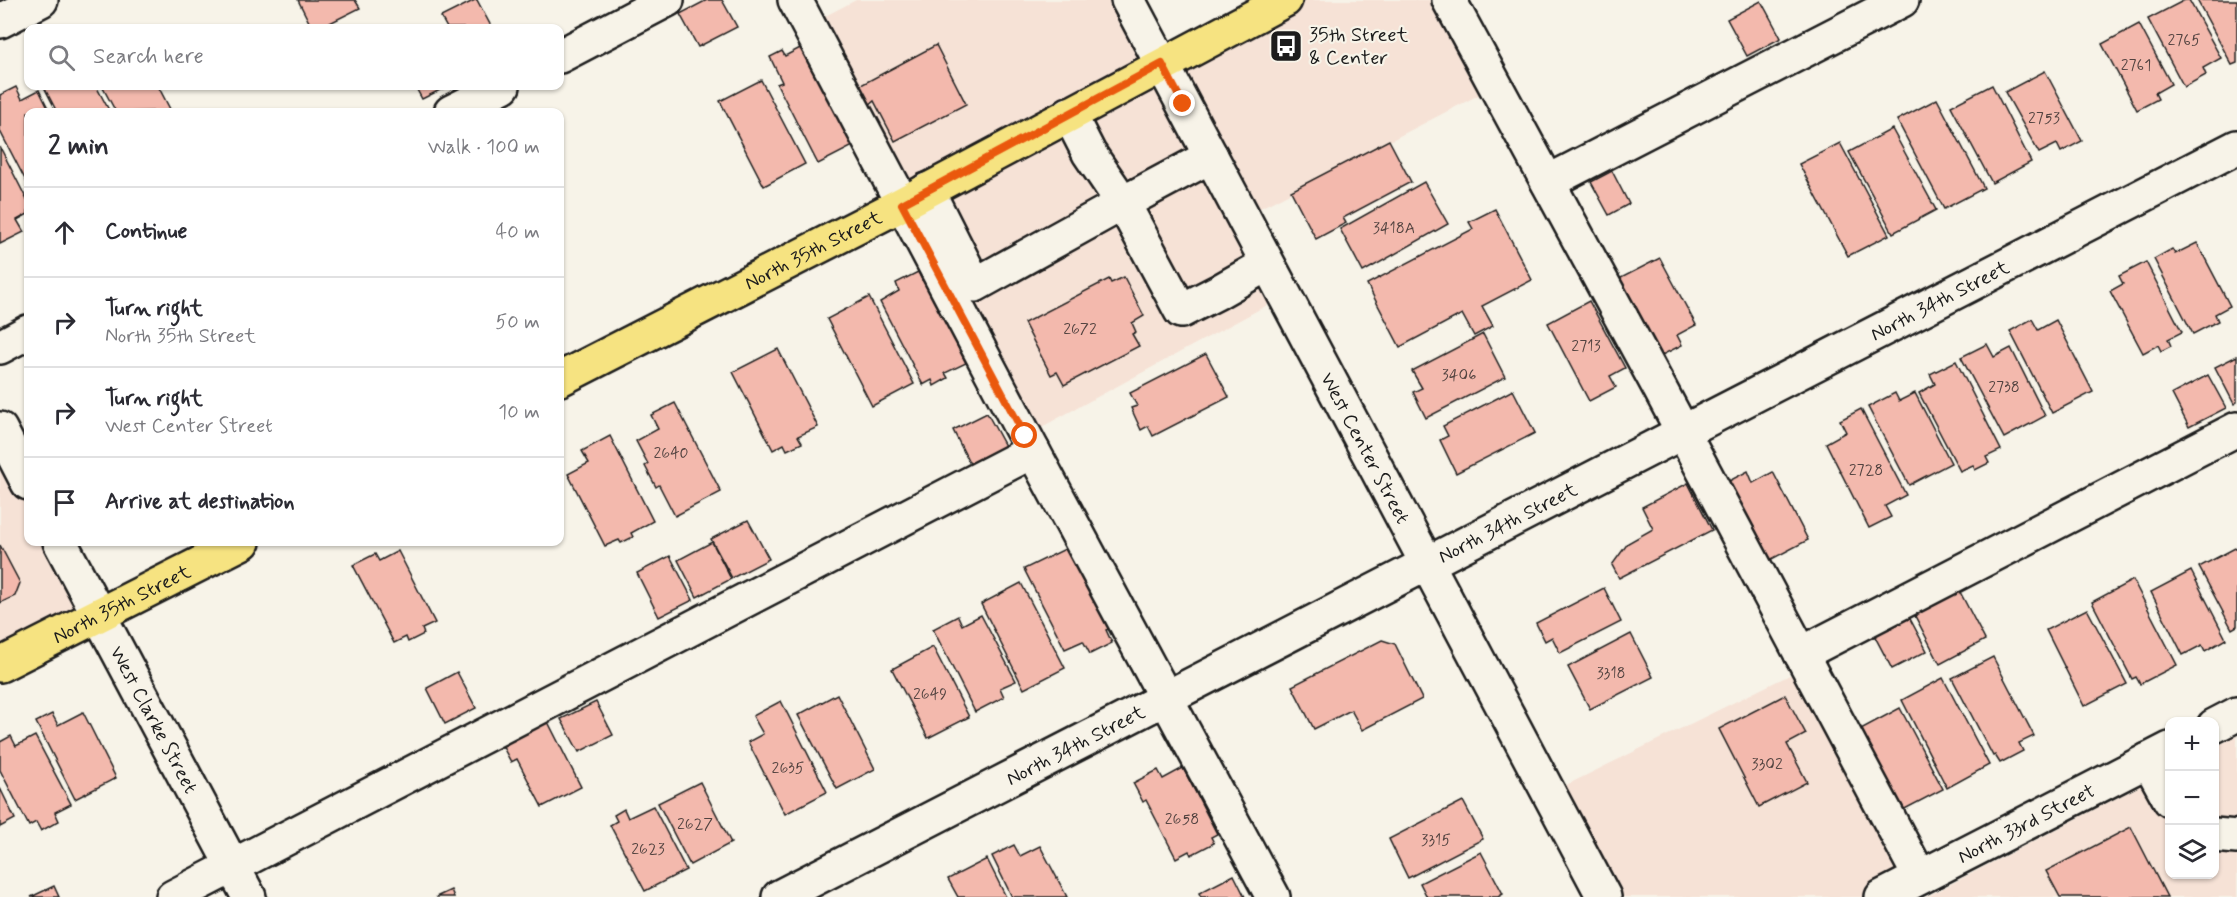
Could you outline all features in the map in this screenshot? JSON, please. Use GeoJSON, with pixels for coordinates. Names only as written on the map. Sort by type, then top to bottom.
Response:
{"type":"FeatureCollection","features":[{"type":"Feature","properties":{"kind":"main road","name":"North 35th Street"},"geometry":{"type":"LineString","coordinates":[[564,377],[914,197],[1285,0]]}},
{"type":"Feature","properties":{"kind":"main road","name":"North 35th Street"},"geometry":{"type":"LineString","coordinates":[[0,665],[235,546]]}},
{"type":"Feature","properties":{"kind":"street"},"geometry":{"type":"LineString","coordinates":[[0,21],[41,0]]}},
{"type":"Feature","properties":{"kind":"street"},"geometry":{"type":"LineString","coordinates":[[564,54],[667,0]]}},
{"type":"Feature","properties":{"kind":"street"},"geometry":{"type":"LineString","coordinates":[[795,0],[914,197],[975,285],[1211,156]]}},
{"type":"Feature","properties":{"kind":"street","name":"West Center Street"},"geometry":{"type":"LineString","coordinates":[[1128,0],[1604,897]]}},
{"type":"Feature","properties":{"kind":"street"},"geometry":{"type":"LineString","coordinates":[[1449,0],[1920,877]]}},
{"type":"Feature","properties":{"kind":"street"},"geometry":{"type":"LineString","coordinates":[[1548,182],[1902,0]]}},
{"type":"Feature","properties":{"kind":"street"},"geometry":{"type":"LineString","coordinates":[[459,108],[495,90]]}},
{"type":"Feature","properties":{"kind":"street"},"geometry":{"type":"LineString","coordinates":[[1069,114],[1089,153],[1123,203],[1181,311],[1267,264]]}},
{"type":"Feature","properties":{"kind":"street","name":"North 34th Street"},"geometry":{"type":"LineString","coordinates":[[779,897],[2237,147]]}},
{"type":"Feature","properties":{"kind":"street"},"geometry":{"type":"LineString","coordinates":[[914,197],[1033,451],[1273,897]]}},
{"type":"Feature","properties":{"kind":"street"},"geometry":{"type":"LineString","coordinates":[[0,347],[24,334]]}},
{"type":"Feature","properties":{"kind":"street"},"geometry":{"type":"LineString","coordinates":[[0,429],[24,475]]}},
{"type":"Feature","properties":{"kind":"street"},"geometry":{"type":"LineString","coordinates":[[1801,654],[2237,429]]}},
{"type":"Feature","properties":{"kind":"street"},"geometry":{"type":"LineString","coordinates":[[173,897],[1033,451]]}},
{"type":"Feature","properties":{"kind":"street","name":"West Clarke Street"},"geometry":{"type":"LineString","coordinates":[[62,546],[249,897]]}},
{"type":"Feature","properties":{"kind":"street"},"geometry":{"type":"LineString","coordinates":[[2219,723],[2237,714]]}},
{"type":"Feature","properties":{"kind":"street"},"geometry":{"type":"LineString","coordinates":[[2159,754],[2165,782]]}},
{"type":"Feature","properties":{"kind":"street","name":"North 33rd Street"},"geometry":{"type":"LineString","coordinates":[[1882,897],[2159,754]]}},
{"type":"Feature","properties":{"kind":"street"},"geometry":{"type":"LineString","coordinates":[[2219,835],[2237,837]]}},
{"type":"Feature","properties":{"kind":"shaded area"},"geometry":{"type":"Polygon","coordinates":[[[856,0],[1128,0],[1162,64],[1285,0],[1449,0],[1496,86],[1243,217],[1284,296],[1025,436],[808,25],[856,0]]]}},
{"type":"Feature","properties":{"kind":"shaded area"},"geometry":{"type":"Polygon","coordinates":[[[0,429],[24,475],[24,546],[62,546],[99,615],[0,665],[0,429]]]}},
{"type":"Feature","properties":{"kind":"shaded area"},"geometry":{"type":"Polygon","coordinates":[[[1808,666],[1920,877],[1882,897],[1604,897],[1548,794],[1808,666]]]}},
{"type":"Feature","properties":{"kind":"shaded area"},"geometry":{"type":"Polygon","coordinates":[[[2237,736],[2237,897],[1926,897],[2165,773],[2165,879],[2219,879],[2219,745],[2237,736]]]}},
{"type":"Feature","properties":{"kind":"building"},"geometry":{"type":"Polygon","coordinates":[[[298,0],[355,0],[360,8],[328,24],[310,24],[298,0]]]}},
{"type":"Feature","properties":{"kind":"building"},"geometry":{"type":"Polygon","coordinates":[[[477,0],[490,24],[445,24],[441,17],[477,0]]]}},
{"type":"Feature","properties":{"kind":"building"},"geometry":{"type":"Polygon","coordinates":[[[707,0],[722,0],[737,27],[698,47],[680,14],[707,0]]]}},
{"type":"Feature","properties":{"kind":"building"},"geometry":{"type":"Polygon","coordinates":[[[2189,0],[2221,58],[2203,68],[2206,75],[2184,87],[2148,19],[2189,0]]]}},
{"type":"Feature","properties":{"kind":"building"},"geometry":{"type":"Polygon","coordinates":[[[2197,0],[2237,0],[2237,63],[2232,65],[2197,0]]]}},
{"type":"Feature","properties":{"kind":"building"},"geometry":{"type":"Polygon","coordinates":[[[1761,1],[1781,38],[1747,56],[1727,19],[1761,1]]]}},
{"type":"Feature","properties":{"kind":"building"},"geometry":{"type":"Polygon","coordinates":[[[2139,24],[2171,84],[2155,93],[2158,99],[2137,110],[2102,44],[2139,24]]]}},
{"type":"Feature","properties":{"kind":"building"},"geometry":{"type":"Polygon","coordinates":[[[936,45],[966,104],[895,141],[874,101],[869,105],[859,86],[936,45]]]}},
{"type":"Feature","properties":{"kind":"building"},"geometry":{"type":"Polygon","coordinates":[[[804,46],[855,145],[818,164],[777,84],[782,82],[770,57],[782,51],[785,56],[804,46]]]}},
{"type":"Feature","properties":{"kind":"building"},"geometry":{"type":"Polygon","coordinates":[[[2045,71],[2082,141],[2061,152],[2057,144],[2039,153],[2005,92],[2045,71]]]}},
{"type":"Feature","properties":{"kind":"building"},"geometry":{"type":"Polygon","coordinates":[[[761,80],[805,164],[764,186],[720,101],[761,80]]]}},
{"type":"Feature","properties":{"kind":"building"},"geometry":{"type":"Polygon","coordinates":[[[1992,85],[2031,162],[1992,183],[1951,106],[1992,85]]]}},
{"type":"Feature","properties":{"kind":"building"},"geometry":{"type":"Polygon","coordinates":[[[16,87],[22,99],[39,90],[48,108],[24,108],[24,177],[0,131],[0,95],[16,87]]]}},
{"type":"Feature","properties":{"kind":"building"},"geometry":{"type":"Polygon","coordinates":[[[46,90],[98,90],[108,108],[55,108],[46,90]]]}},
{"type":"Feature","properties":{"kind":"building"},"geometry":{"type":"Polygon","coordinates":[[[104,90],[160,90],[169,108],[114,108],[104,90]]]}},
{"type":"Feature","properties":{"kind":"building"},"geometry":{"type":"Polygon","coordinates":[[[417,90],[440,90],[422,99],[417,90]]]}},
{"type":"Feature","properties":{"kind":"building"},"geometry":{"type":"Polygon","coordinates":[[[1937,99],[1984,188],[1944,209],[1897,120],[1937,99]]]}},
{"type":"Feature","properties":{"kind":"building"},"geometry":{"type":"Polygon","coordinates":[[[1892,129],[1936,210],[1893,233],[1849,152],[1892,129]]]}},
{"type":"Feature","properties":{"kind":"building"},"geometry":{"type":"Polygon","coordinates":[[[1389,140],[1411,182],[1343,218],[1346,223],[1316,239],[1291,191],[1389,140]]]}},
{"type":"Feature","properties":{"kind":"building"},"geometry":{"type":"Polygon","coordinates":[[[1840,143],[1889,235],[1848,256],[1799,164],[1840,143]]]}},
{"type":"Feature","properties":{"kind":"building"},"geometry":{"type":"Polygon","coordinates":[[[0,147],[24,194],[24,216],[17,220],[24,232],[0,244],[0,147]]]}},
{"type":"Feature","properties":{"kind":"building"},"geometry":{"type":"Polygon","coordinates":[[[1612,171],[1629,204],[1609,215],[1591,182],[1612,171]]]}},
{"type":"Feature","properties":{"kind":"building"},"geometry":{"type":"Polygon","coordinates":[[[1424,182],[1448,224],[1363,272],[1340,229],[1424,182]]]}},
{"type":"Feature","properties":{"kind":"building"},"geometry":{"type":"Polygon","coordinates":[[[1495,209],[1532,280],[1482,306],[1493,326],[1474,336],[1462,314],[1400,347],[1367,284],[1473,229],[1469,222],[1495,209]]]}},
{"type":"Feature","properties":{"kind":"building"},"geometry":{"type":"Polygon","coordinates":[[[2197,243],[2230,306],[2215,314],[2218,321],[2193,334],[2154,259],[2172,249],[2175,254],[2197,243]]]}},
{"type":"Feature","properties":{"kind":"building"},"geometry":{"type":"Polygon","coordinates":[[[1660,258],[1696,325],[1677,335],[1682,345],[1658,357],[1617,280],[1660,258]]]}},
{"type":"Feature","properties":{"kind":"building"},"geometry":{"type":"Polygon","coordinates":[[[2146,262],[2182,332],[2168,339],[2171,346],[2161,351],[2158,345],[2143,353],[2110,291],[2123,284],[2119,276],[2146,262]]]}},
{"type":"Feature","properties":{"kind":"building"},"geometry":{"type":"Polygon","coordinates":[[[918,272],[922,280],[924,279],[966,363],[945,373],[948,378],[934,386],[932,380],[923,385],[880,302],[899,291],[896,283],[918,272]]]}},
{"type":"Feature","properties":{"kind":"building"},"geometry":{"type":"Polygon","coordinates":[[[1124,277],[1144,316],[1132,323],[1136,332],[1132,334],[1139,346],[1064,385],[1057,372],[1051,375],[1024,323],[1109,279],[1111,283],[1124,277]]]}},
{"type":"Feature","properties":{"kind":"building"},"geometry":{"type":"Polygon","coordinates":[[[869,297],[914,384],[872,406],[827,319],[869,297]]]}},
{"type":"Feature","properties":{"kind":"building"},"geometry":{"type":"Polygon","coordinates":[[[1589,301],[1625,368],[1610,376],[1616,387],[1589,401],[1548,323],[1589,301]]]}},
{"type":"Feature","properties":{"kind":"building"},"geometry":{"type":"Polygon","coordinates":[[[2032,319],[2038,330],[2056,320],[2093,392],[2052,413],[2010,331],[2032,319]]]}},
{"type":"Feature","properties":{"kind":"building"},"geometry":{"type":"Polygon","coordinates":[[[1483,334],[1505,377],[1426,418],[1413,392],[1422,388],[1412,371],[1483,334]]]}},
{"type":"Feature","properties":{"kind":"building"},"geometry":{"type":"Polygon","coordinates":[[[1987,344],[1994,357],[2011,348],[2045,416],[2004,438],[1961,357],[1987,344]]]}},
{"type":"Feature","properties":{"kind":"building"},"geometry":{"type":"Polygon","coordinates":[[[778,349],[818,427],[798,436],[802,443],[787,450],[784,444],[773,450],[733,372],[778,349]]]}},
{"type":"Feature","properties":{"kind":"building"},"geometry":{"type":"Polygon","coordinates":[[[1206,354],[1229,397],[1153,436],[1148,426],[1141,430],[1131,408],[1137,406],[1130,393],[1206,354]]]}},
{"type":"Feature","properties":{"kind":"building"},"geometry":{"type":"Polygon","coordinates":[[[2237,356],[2237,402],[2234,404],[2215,367],[2237,356]]]}},
{"type":"Feature","properties":{"kind":"building"},"geometry":{"type":"Polygon","coordinates":[[[1956,361],[2001,450],[1986,457],[1989,463],[1975,470],[1973,465],[1960,471],[1919,393],[1935,384],[1930,374],[1956,361]]]}},
{"type":"Feature","properties":{"kind":"building"},"geometry":{"type":"Polygon","coordinates":[[[2208,375],[2226,408],[2189,427],[2172,394],[2208,375]]]}},
{"type":"Feature","properties":{"kind":"building"},"geometry":{"type":"Polygon","coordinates":[[[1513,390],[1535,433],[1456,473],[1440,440],[1448,436],[1443,426],[1513,390]]]}},
{"type":"Feature","properties":{"kind":"building"},"geometry":{"type":"Polygon","coordinates":[[[1895,393],[1899,401],[1915,393],[1951,463],[1909,485],[1868,407],[1895,393]]]}},
{"type":"Feature","properties":{"kind":"building"},"geometry":{"type":"Polygon","coordinates":[[[675,403],[721,492],[675,516],[659,485],[656,487],[645,466],[648,464],[636,441],[658,429],[651,415],[675,403]]]}},
{"type":"Feature","properties":{"kind":"building"},"geometry":{"type":"Polygon","coordinates":[[[1861,409],[1906,495],[1885,506],[1891,517],[1869,528],[1826,443],[1846,432],[1840,420],[1861,409]]]}},
{"type":"Feature","properties":{"kind":"building"},"geometry":{"type":"Polygon","coordinates":[[[987,413],[1005,446],[970,464],[953,430],[987,413]]]}},
{"type":"Feature","properties":{"kind":"building"},"geometry":{"type":"Polygon","coordinates":[[[610,436],[653,521],[631,533],[633,537],[621,543],[619,540],[605,546],[568,474],[589,463],[582,451],[610,436]]]}},
{"type":"Feature","properties":{"kind":"building"},"geometry":{"type":"Polygon","coordinates":[[[1748,471],[1753,483],[1773,472],[1808,540],[1768,561],[1727,482],[1748,471]]]}},
{"type":"Feature","properties":{"kind":"building"},"geometry":{"type":"Polygon","coordinates":[[[1688,483],[1712,530],[1619,578],[1612,565],[1628,543],[1653,529],[1642,507],[1688,483]]]}},
{"type":"Feature","properties":{"kind":"building"},"geometry":{"type":"Polygon","coordinates":[[[748,520],[769,559],[732,578],[711,539],[748,520]]]}},
{"type":"Feature","properties":{"kind":"building"},"geometry":{"type":"Polygon","coordinates":[[[712,542],[731,579],[697,597],[678,560],[712,542]]]}},
{"type":"Feature","properties":{"kind":"building"},"geometry":{"type":"Polygon","coordinates":[[[0,545],[20,583],[15,596],[0,603],[0,545]]]}},
{"type":"Feature","properties":{"kind":"building"},"geometry":{"type":"Polygon","coordinates":[[[2237,547],[2237,626],[2232,629],[2199,567],[2237,547]]]}},
{"type":"Feature","properties":{"kind":"building"},"geometry":{"type":"Polygon","coordinates":[[[1067,548],[1109,629],[1106,630],[1112,643],[1090,654],[1083,641],[1065,649],[1024,569],[1067,548]]]}},
{"type":"Feature","properties":{"kind":"building"},"geometry":{"type":"Polygon","coordinates":[[[398,551],[435,623],[422,629],[424,634],[408,642],[406,637],[394,643],[353,565],[375,554],[379,561],[398,551]]]}},
{"type":"Feature","properties":{"kind":"building"},"geometry":{"type":"Polygon","coordinates":[[[670,556],[693,600],[659,617],[637,573],[670,556]]]}},
{"type":"Feature","properties":{"kind":"building"},"geometry":{"type":"Polygon","coordinates":[[[2191,571],[2226,639],[2205,651],[2202,645],[2183,655],[2151,592],[2191,571]]]}},
{"type":"Feature","properties":{"kind":"building"},"geometry":{"type":"Polygon","coordinates":[[[2133,580],[2177,665],[2140,684],[2136,677],[2132,679],[2092,602],[2133,580]]]}},
{"type":"Feature","properties":{"kind":"building"},"geometry":{"type":"Polygon","coordinates":[[[1021,583],[1065,668],[1024,689],[981,604],[1021,583]]]}},
{"type":"Feature","properties":{"kind":"building"},"geometry":{"type":"Polygon","coordinates":[[[1604,588],[1621,622],[1560,653],[1552,637],[1545,641],[1536,623],[1604,588]]]}},
{"type":"Feature","properties":{"kind":"building"},"geometry":{"type":"Polygon","coordinates":[[[1959,590],[1985,640],[1940,664],[1914,614],[1959,590]]]}},
{"type":"Feature","properties":{"kind":"building"},"geometry":{"type":"Polygon","coordinates":[[[2087,609],[2127,684],[2084,706],[2046,630],[2087,609]]]}},
{"type":"Feature","properties":{"kind":"building"},"geometry":{"type":"Polygon","coordinates":[[[981,615],[1016,681],[1000,688],[1004,697],[975,712],[933,629],[958,616],[962,625],[981,615]]]}},
{"type":"Feature","properties":{"kind":"building"},"geometry":{"type":"Polygon","coordinates":[[[1908,615],[1927,651],[1892,669],[1873,633],[1908,615]]]}},
{"type":"Feature","properties":{"kind":"building"},"geometry":{"type":"Polygon","coordinates":[[[1631,634],[1653,677],[1590,709],[1568,667],[1631,634]]]}},
{"type":"Feature","properties":{"kind":"building"},"geometry":{"type":"Polygon","coordinates":[[[1382,640],[1395,644],[1422,699],[1362,730],[1351,710],[1314,729],[1292,686],[1382,640]]]}},
{"type":"Feature","properties":{"kind":"building"},"geometry":{"type":"Polygon","coordinates":[[[933,647],[969,717],[928,738],[892,669],[933,647]]]}},
{"type":"Feature","properties":{"kind":"building"},"geometry":{"type":"Polygon","coordinates":[[[1993,657],[2034,736],[2019,743],[2023,751],[2000,763],[1995,755],[1993,756],[1952,678],[1993,657]]]}},
{"type":"Feature","properties":{"kind":"building"},"geometry":{"type":"Polygon","coordinates":[[[457,672],[476,708],[445,724],[427,688],[457,672]]]}},
{"type":"Feature","properties":{"kind":"building"},"geometry":{"type":"Polygon","coordinates":[[[1943,678],[1989,765],[1947,788],[1902,700],[1943,678]]]}},
{"type":"Feature","properties":{"kind":"building"},"geometry":{"type":"Polygon","coordinates":[[[837,694],[875,769],[837,789],[798,715],[837,694]]]}},
{"type":"Feature","properties":{"kind":"building"},"geometry":{"type":"Polygon","coordinates":[[[1785,695],[1806,734],[1787,744],[1807,782],[1759,807],[1719,729],[1785,695]]]}},
{"type":"Feature","properties":{"kind":"building"},"geometry":{"type":"Polygon","coordinates":[[[781,701],[827,792],[785,814],[748,742],[763,734],[753,716],[781,701]]]}},
{"type":"Feature","properties":{"kind":"building"},"geometry":{"type":"Polygon","coordinates":[[[596,702],[613,735],[579,752],[561,719],[596,702]]]}},
{"type":"Feature","properties":{"kind":"building"},"geometry":{"type":"Polygon","coordinates":[[[1900,708],[1943,789],[1899,812],[1857,731],[1900,708]]]}},
{"type":"Feature","properties":{"kind":"building"},"geometry":{"type":"Polygon","coordinates":[[[83,712],[116,778],[75,799],[36,722],[52,714],[58,725],[83,712]]]}},
{"type":"Feature","properties":{"kind":"building"},"geometry":{"type":"Polygon","coordinates":[[[543,712],[581,787],[542,807],[517,759],[511,762],[497,736],[543,712]]]}},
{"type":"Feature","properties":{"kind":"building"},"geometry":{"type":"Polygon","coordinates":[[[11,736],[16,746],[35,736],[71,804],[55,812],[59,821],[41,831],[36,822],[29,826],[0,770],[0,742],[11,736]]]}},
{"type":"Feature","properties":{"kind":"building"},"geometry":{"type":"Polygon","coordinates":[[[1183,768],[1217,834],[1211,837],[1214,843],[1191,855],[1189,851],[1176,858],[1146,800],[1143,802],[1133,783],[1158,770],[1163,779],[1183,768]]]}},
{"type":"Feature","properties":{"kind":"building"},"geometry":{"type":"Polygon","coordinates":[[[700,782],[731,843],[690,865],[658,803],[700,782]]]}},
{"type":"Feature","properties":{"kind":"building"},"geometry":{"type":"Polygon","coordinates":[[[0,788],[15,819],[0,827],[0,788]]]}},
{"type":"Feature","properties":{"kind":"building"},"geometry":{"type":"Polygon","coordinates":[[[1463,801],[1483,839],[1408,878],[1389,839],[1463,801]]]}},
{"type":"Feature","properties":{"kind":"building"},"geometry":{"type":"Polygon","coordinates":[[[653,806],[686,870],[645,891],[610,825],[617,821],[614,815],[624,809],[628,818],[653,806]]]}},
{"type":"Feature","properties":{"kind":"building"},"geometry":{"type":"Polygon","coordinates":[[[2131,827],[2167,897],[2060,897],[2046,871],[2131,827]]]}},
{"type":"Feature","properties":{"kind":"building"},"geometry":{"type":"Polygon","coordinates":[[[1014,845],[1020,856],[1040,846],[1067,897],[1012,897],[992,856],[1014,845]]]}},
{"type":"Feature","properties":{"kind":"building"},"geometry":{"type":"Polygon","coordinates":[[[1481,852],[1503,894],[1498,897],[1427,897],[1420,883],[1481,852]]]}},
{"type":"Feature","properties":{"kind":"building"},"geometry":{"type":"Polygon","coordinates":[[[987,859],[1006,897],[958,897],[948,879],[987,859]]]}},
{"type":"Feature","properties":{"kind":"building"},"geometry":{"type":"Polygon","coordinates":[[[1234,875],[1245,897],[1201,897],[1199,893],[1234,875]]]}},
{"type":"Feature","properties":{"kind":"building"},"geometry":{"type":"Polygon","coordinates":[[[54,886],[59,897],[31,897],[54,886]]]}},
{"type":"Feature","properties":{"kind":"building"},"geometry":{"type":"Polygon","coordinates":[[[451,890],[454,897],[436,897],[451,890]]]}},
{"type":"Feature","properties":{"kind":"place","name":"35th Street & Center"},"geometry":{"type":"Point","coordinates":[1286,46]}},
{"type":"Feature","properties":{"kind":"route"},"geometry":{"type":"LineString","coordinates":[[1025,436],[902,204],[1162,64],[1183,104]]}}]}
